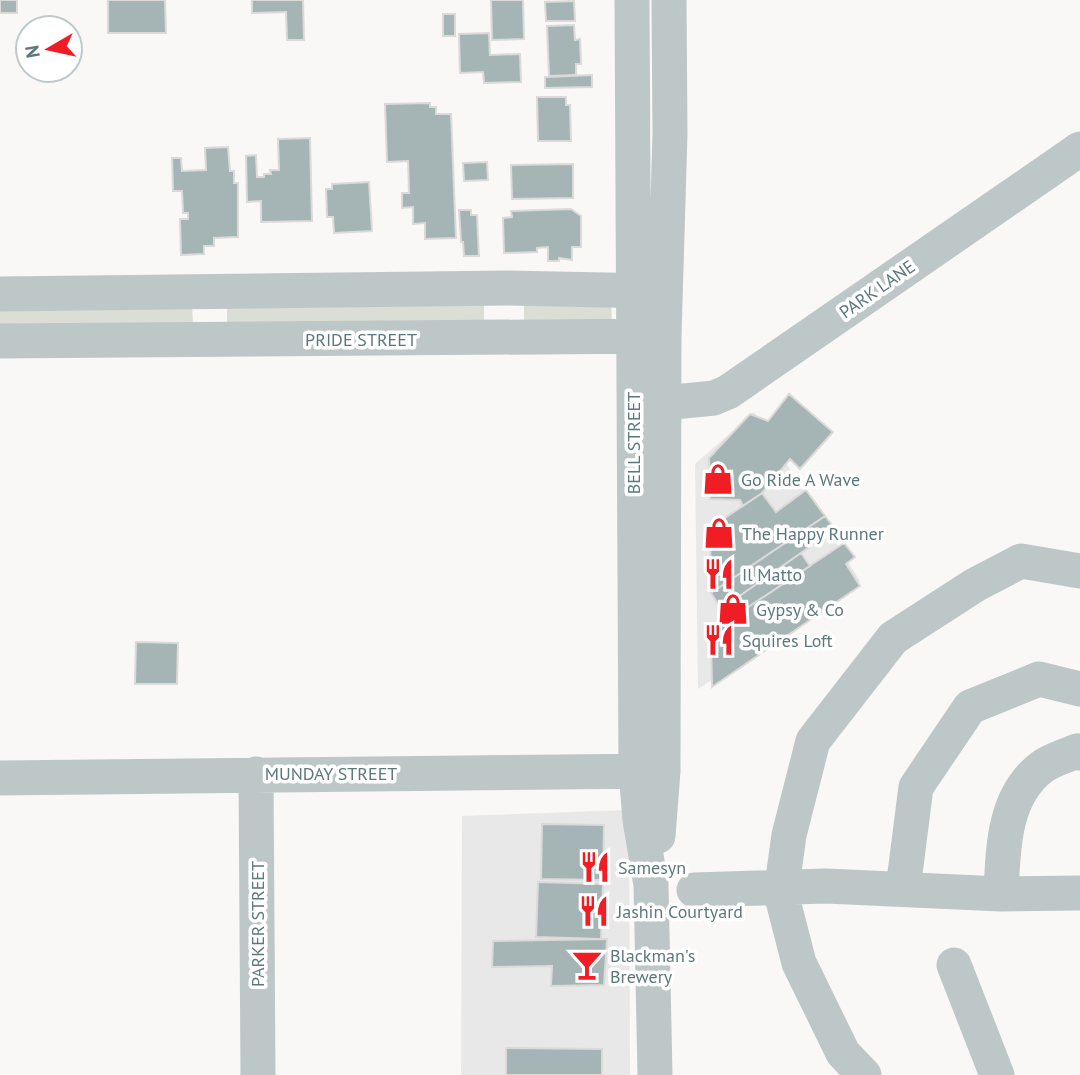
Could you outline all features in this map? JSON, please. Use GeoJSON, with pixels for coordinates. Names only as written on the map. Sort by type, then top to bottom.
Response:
{"type":"FeatureCollection","features":[{"type":"Feature","properties":{"kind":"street","name":"BELL STREET"},"geometry":{"type":"LineString","coordinates":[[632,0],[649,291],[649,771],[660,819],[651,884],[655,1075]]}},
{"type":"Feature","properties":{"kind":"street","name":"BELL STREET"},"geometry":{"type":"LineString","coordinates":[[649,291],[670,133],[669,0]]}},
{"type":"Feature","properties":{"kind":"street","name":"PARK LANE"},"geometry":{"type":"LineString","coordinates":[[664,403],[714,398],[728,392],[1080,149]]}},
{"type":"Feature","properties":{"kind":"street"},"geometry":{"type":"LineString","coordinates":[[507,338],[508,288]]}},
{"type":"Feature","properties":{"kind":"street"},"geometry":{"type":"LineString","coordinates":[[0,294],[508,288],[649,291]]}},
{"type":"Feature","properties":{"kind":"street"},"geometry":{"type":"LineString","coordinates":[[214,340],[215,292]]}},
{"type":"Feature","properties":{"kind":"street","name":"BELL STREET"},"geometry":{"type":"LineString","coordinates":[[648,336],[664,403],[649,771]]}},
{"type":"Feature","properties":{"kind":"street","name":"PRIDE STREET"},"geometry":{"type":"LineString","coordinates":[[0,341],[648,336]]}},
{"type":"Feature","properties":{"kind":"street"},"geometry":{"type":"LineString","coordinates":[[864,1075],[843,1053],[799,963],[781,893],[789,835],[813,741],[893,638],[975,585],[1021,561],[1080,571]]}},
{"type":"Feature","properties":{"kind":"street"},"geometry":{"type":"LineString","coordinates":[[902,889],[916,788],[970,707],[1039,679],[1080,689]]}},
{"type":"Feature","properties":{"kind":"street"},"geometry":{"type":"LineString","coordinates":[[1001,894],[1003,841],[1018,791],[1042,766],[1077,751],[1080,753]]}},
{"type":"Feature","properties":{"kind":"street","name":"MUNDAY STREET"},"geometry":{"type":"LineString","coordinates":[[0,778],[649,771]]}},
{"type":"Feature","properties":{"kind":"street","name":"PARKER STREET"},"geometry":{"type":"LineString","coordinates":[[256,774],[258,1075]]}},
{"type":"Feature","properties":{"kind":"street"},"geometry":{"type":"LineString","coordinates":[[694,890],[826,886],[1001,894],[1080,893]]}},
{"type":"Feature","properties":{"kind":"street"},"geometry":{"type":"LineString","coordinates":[[954,965],[997,1075]]}},
{"type":"Feature","properties":{"kind":"shaded area"},"geometry":{"type":"Polygon","coordinates":[[[524,298],[611,298],[612,326],[524,326],[524,298]]]}},
{"type":"Feature","properties":{"kind":"shaded area"},"geometry":{"type":"Polygon","coordinates":[[[227,299],[484,300],[484,326],[227,326],[227,299]]]}},
{"type":"Feature","properties":{"kind":"shaded area"},"geometry":{"type":"Polygon","coordinates":[[[192,303],[193,326],[0,329],[0,306],[192,303]]]}},
{"type":"Feature","properties":{"kind":"shaded area"},"geometry":{"type":"Polygon","coordinates":[[[754,412],[860,581],[698,689],[695,464],[754,412]]]}},
{"type":"Feature","properties":{"kind":"shaded area"},"geometry":{"type":"Polygon","coordinates":[[[629,810],[630,1075],[461,1075],[462,816],[629,810]]]}},
{"type":"Feature","properties":{"kind":"building"},"geometry":{"type":"Polygon","coordinates":[[[0,0],[17,0],[17,13],[0,13],[0,0]]]}},
{"type":"Feature","properties":{"kind":"building"},"geometry":{"type":"Polygon","coordinates":[[[108,0],[165,0],[166,33],[108,33],[108,0]]]}},
{"type":"Feature","properties":{"kind":"building"},"geometry":{"type":"Polygon","coordinates":[[[252,0],[303,0],[304,40],[287,40],[286,12],[252,13],[252,0]]]}},
{"type":"Feature","properties":{"kind":"building"},"geometry":{"type":"Polygon","coordinates":[[[491,0],[523,0],[524,39],[492,40],[491,0]]]}},
{"type":"Feature","properties":{"kind":"building"},"geometry":{"type":"Polygon","coordinates":[[[574,1],[575,21],[546,21],[545,2],[574,1]]]}},
{"type":"Feature","properties":{"kind":"building"},"geometry":{"type":"Polygon","coordinates":[[[443,14],[455,14],[455,36],[443,36],[443,14]]]}},
{"type":"Feature","properties":{"kind":"building"},"geometry":{"type":"Polygon","coordinates":[[[574,25],[575,40],[580,39],[581,64],[576,64],[576,75],[549,76],[547,26],[574,25]]]}},
{"type":"Feature","properties":{"kind":"building"},"geometry":{"type":"Polygon","coordinates":[[[489,33],[490,55],[520,54],[521,82],[484,83],[483,72],[460,73],[459,34],[489,33]]]}},
{"type":"Feature","properties":{"kind":"building"},"geometry":{"type":"Polygon","coordinates":[[[592,75],[592,87],[545,88],[545,77],[592,75]]]}},
{"type":"Feature","properties":{"kind":"building"},"geometry":{"type":"Polygon","coordinates":[[[537,97],[566,97],[566,105],[570,105],[571,141],[538,141],[537,97]]]}},
{"type":"Feature","properties":{"kind":"building"},"geometry":{"type":"Polygon","coordinates":[[[430,103],[430,107],[436,107],[436,114],[451,114],[456,238],[425,239],[425,223],[413,224],[413,207],[402,208],[402,193],[409,193],[408,161],[387,162],[385,104],[430,103]]]}},
{"type":"Feature","properties":{"kind":"building"},"geometry":{"type":"Polygon","coordinates":[[[310,138],[312,221],[261,222],[261,201],[247,202],[246,156],[256,155],[257,177],[264,177],[264,174],[271,174],[270,170],[279,170],[278,139],[310,138]]]}},
{"type":"Feature","properties":{"kind":"building"},"geometry":{"type":"Polygon","coordinates":[[[228,147],[230,171],[234,171],[234,183],[238,183],[238,237],[214,238],[214,246],[204,246],[204,254],[181,255],[180,219],[188,219],[188,213],[183,213],[182,191],[173,191],[172,158],[181,158],[182,171],[206,170],[205,148],[228,147]]]}},
{"type":"Feature","properties":{"kind":"building"},"geometry":{"type":"Polygon","coordinates":[[[487,162],[488,180],[464,181],[463,163],[487,162]]]}},
{"type":"Feature","properties":{"kind":"building"},"geometry":{"type":"Polygon","coordinates":[[[573,164],[573,198],[512,199],[511,165],[573,164]]]}},
{"type":"Feature","properties":{"kind":"building"},"geometry":{"type":"Polygon","coordinates":[[[369,182],[372,231],[334,233],[333,217],[327,217],[326,189],[332,189],[332,184],[369,182]]]}},
{"type":"Feature","properties":{"kind":"building"},"geometry":{"type":"Polygon","coordinates":[[[571,209],[581,216],[581,247],[572,247],[572,260],[559,258],[559,261],[548,261],[548,247],[537,248],[537,252],[504,253],[503,218],[512,217],[511,211],[571,209]]]}},
{"type":"Feature","properties":{"kind":"building"},"geometry":{"type":"Polygon","coordinates":[[[459,210],[471,210],[471,215],[477,215],[479,256],[464,256],[459,210]]]}},
{"type":"Feature","properties":{"kind":"building"},"geometry":{"type":"Polygon","coordinates":[[[789,394],[833,432],[800,469],[790,459],[762,493],[743,506],[740,500],[710,499],[709,458],[750,414],[768,421],[789,394]]]}},
{"type":"Feature","properties":{"kind":"building"},"geometry":{"type":"Polygon","coordinates":[[[806,490],[825,516],[711,593],[710,528],[762,493],[776,512],[806,490]]]}},
{"type":"Feature","properties":{"kind":"building"},"geometry":{"type":"Polygon","coordinates":[[[825,516],[835,529],[721,609],[711,593],[825,516]]]}},
{"type":"Feature","properties":{"kind":"building"},"geometry":{"type":"Polygon","coordinates":[[[844,543],[855,557],[846,564],[860,586],[712,687],[711,632],[844,543]]]}},
{"type":"Feature","properties":{"kind":"building"},"geometry":{"type":"Polygon","coordinates":[[[801,553],[810,566],[729,620],[721,609],[801,553]]]}},
{"type":"Feature","properties":{"kind":"building"},"geometry":{"type":"Polygon","coordinates":[[[136,642],[178,643],[177,684],[135,684],[136,642]]]}},
{"type":"Feature","properties":{"kind":"building"},"geometry":{"type":"Polygon","coordinates":[[[542,824],[604,825],[603,880],[541,879],[542,824]]]}},
{"type":"Feature","properties":{"kind":"building"},"geometry":{"type":"Polygon","coordinates":[[[538,882],[603,884],[601,939],[536,937],[538,882]]]}},
{"type":"Feature","properties":{"kind":"building"},"geometry":{"type":"Polygon","coordinates":[[[607,939],[604,985],[551,986],[552,966],[492,967],[493,941],[607,939]]]}},
{"type":"Feature","properties":{"kind":"building"},"geometry":{"type":"Polygon","coordinates":[[[506,1048],[602,1049],[602,1075],[506,1075],[506,1048]]]}},
{"type":"Feature","properties":{"kind":"place","name":"Go Ride A Wave"},"geometry":{"type":"Point","coordinates":[718,479]}},
{"type":"Feature","properties":{"kind":"place","name":"The Happy Runner"},"geometry":{"type":"Point","coordinates":[719,533]}},
{"type":"Feature","properties":{"kind":"place","name":"Il Matto"},"geometry":{"type":"Point","coordinates":[719,574]}},
{"type":"Feature","properties":{"kind":"place","name":"Gypsy & Co"},"geometry":{"type":"Point","coordinates":[733,609]}},
{"type":"Feature","properties":{"kind":"place","name":"Squires Loft"},"geometry":{"type":"Point","coordinates":[719,640]}},
{"type":"Feature","properties":{"kind":"place","name":"Samesyn"},"geometry":{"type":"Point","coordinates":[595,867]}},
{"type":"Feature","properties":{"kind":"place","name":"Jashin Courtyard"},"geometry":{"type":"Point","coordinates":[594,911]}},
{"type":"Feature","properties":{"kind":"place","name":"Blackman's Brewery"},"geometry":{"type":"Point","coordinates":[587,965]}}]}
